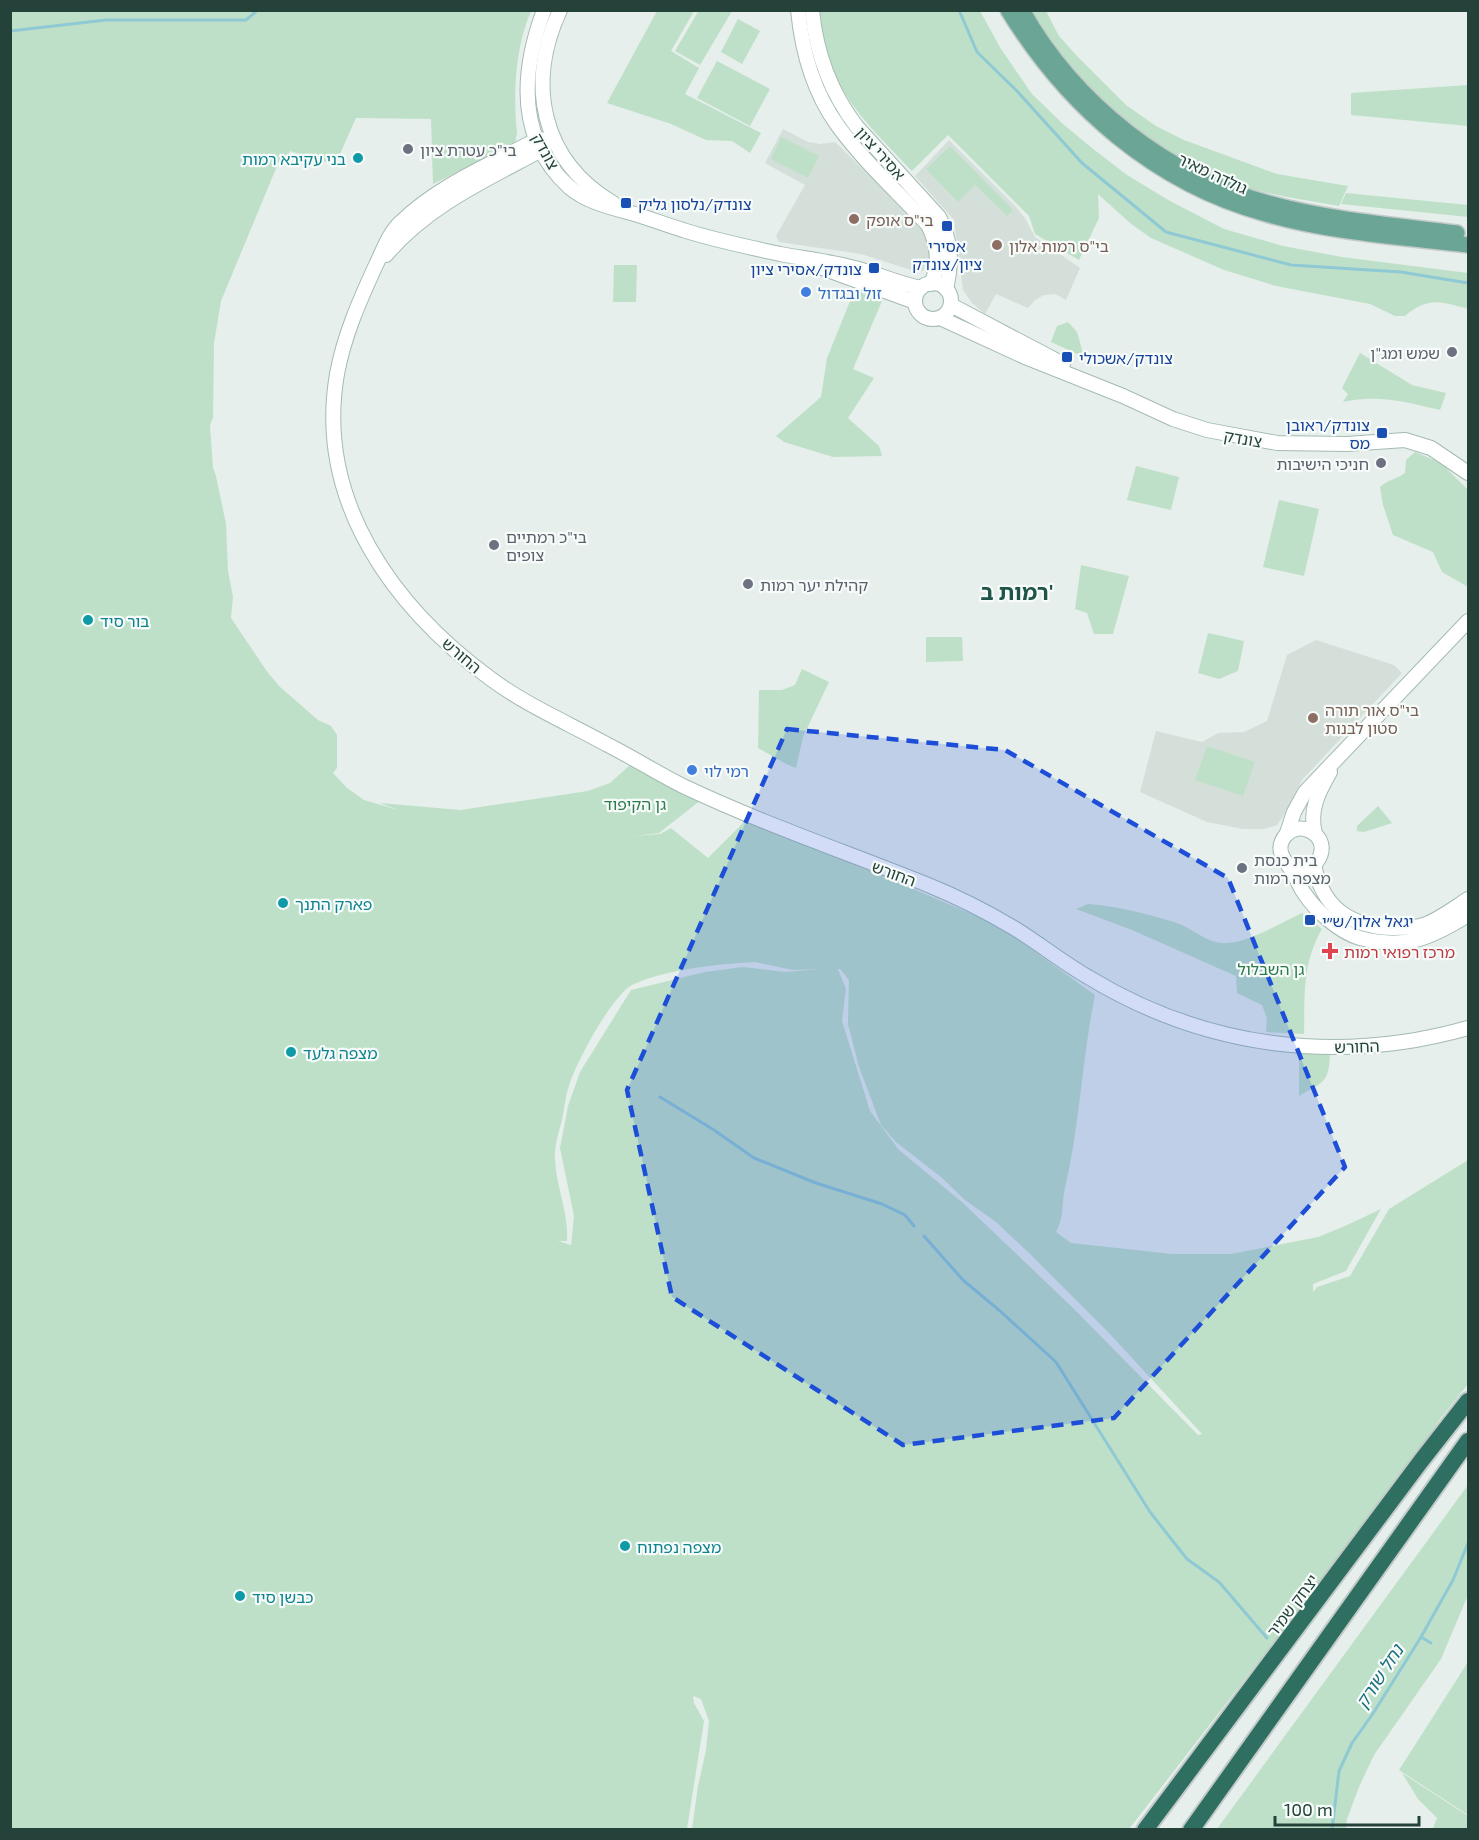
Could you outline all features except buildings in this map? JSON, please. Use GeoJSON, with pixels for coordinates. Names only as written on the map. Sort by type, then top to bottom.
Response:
{"type":"FeatureCollection","features":[{"type":"Feature","properties":{"kind":"highway","name":"יצחק שמיר"},"geometry":{"type":"LineString","coordinates":[[1146,1829],[1468,1401]]}},
{"type":"Feature","properties":{"kind":"highway"},"geometry":{"type":"LineString","coordinates":[[1191,1830],[1468,1441]]}},
{"type":"Feature","properties":{"kind":"highway"},"geometry":{"type":"LineString","coordinates":[[1413,1517],[1468,1451]]}},
{"type":"Feature","properties":{"kind":"main road","name":"גולדה מאיר"},"geometry":{"type":"LineString","coordinates":[[1008,10],[1045,65],[1095,118],[1134,150],[1194,186],[1243,207],[1298,222],[1357,232],[1468,245]]}},
{"type":"Feature","properties":{"kind":"main road","name":"גולדה מאיר"},"geometry":{"type":"LineString","coordinates":[[1022,10],[1052,56],[1093,102],[1148,146],[1192,173],[1253,198],[1312,214],[1468,234]]}},
{"type":"Feature","properties":{"kind":"street","name":"צונדק"},"geometry":{"type":"LineString","coordinates":[[544,10],[533,42],[527,73],[529,113],[539,145],[567,185],[576,192],[607,207],[686,231],[780,254],[859,268],[904,284],[926,286]]}},
{"type":"Feature","properties":{"kind":"street","name":"צונדק"},"geometry":{"type":"LineString","coordinates":[[560,10],[548,46],[542,75],[544,110],[552,139],[582,179],[611,202],[631,213]]}},
{"type":"Feature","properties":{"kind":"street","name":"אסירי ציון"},"geometry":{"type":"LineString","coordinates":[[798,10],[806,56],[822,98],[834,119],[846,136],[928,225],[933,235],[937,256],[936,268],[926,286]]}},
{"type":"Feature","properties":{"kind":"street","name":"אסירי ציון"},"geometry":{"type":"LineString","coordinates":[[812,10],[819,52],[835,92],[846,112],[856,127],[939,217],[946,230],[951,255],[946,289]]}},
{"type":"Feature","properties":{"kind":"street"},"geometry":{"type":"LineString","coordinates":[[539,145],[552,139]]}},
{"type":"Feature","properties":{"kind":"street","name":"החורש"},"geometry":{"type":"LineString","coordinates":[[539,145],[432,212],[397,242],[375,268],[354,314],[339,364],[333,421],[343,484],[358,528],[391,583],[428,625],[494,682],[683,786],[842,853],[956,897],[1014,928],[1085,976],[1150,1010],[1220,1033],[1282,1045],[1382,1046],[1408,1043],[1468,1028]]}},
{"type":"Feature","properties":{"kind":"street","name":"צונדק"},"geometry":{"type":"LineString","coordinates":[[780,254],[873,285],[915,302]]}},
{"type":"Feature","properties":{"kind":"street"},"geometry":{"type":"LineString","coordinates":[[904,284],[919,282],[926,278],[937,256]]}},
{"type":"Feature","properties":{"kind":"street"},"geometry":{"type":"LineString","coordinates":[[939,285],[946,289],[951,298],[948,311],[940,318],[925,318],[918,311],[915,302],[926,286],[939,285]]}},
{"type":"Feature","properties":{"kind":"street","name":"צונדק"},"geometry":{"type":"LineString","coordinates":[[951,305],[1123,396]]}},
{"type":"Feature","properties":{"kind":"street","name":"צונדק"},"geometry":{"type":"LineString","coordinates":[[940,318],[1025,357],[1192,426],[1241,438],[1277,443],[1347,444],[1389,440],[1416,443],[1443,454],[1468,473]]}},
{"type":"Feature","properties":{"kind":"street"},"geometry":{"type":"LineString","coordinates":[[1468,621],[1305,792],[1294,812],[1280,849],[1283,860],[1304,893],[1319,910],[1340,928],[1358,937],[1401,942],[1426,939],[1468,915]]}},
{"type":"Feature","properties":{"kind":"street"},"geometry":{"type":"LineString","coordinates":[[1340,754],[1316,798],[1312,821],[1321,852],[1314,865],[1319,886],[1329,901],[1355,921],[1369,926],[1401,928],[1422,926],[1468,899]]}},
{"type":"Feature","properties":{"kind":"street"},"geometry":{"type":"LineString","coordinates":[[1287,833],[1304,829],[1315,834]]}},
{"type":"Feature","properties":{"kind":"street"},"geometry":{"type":"LineString","coordinates":[[1288,865],[1299,870],[1314,865]]}},
{"type":"Feature","properties":{"kind":"highlighted area"},"geometry":{"type":"Polygon","coordinates":[[[787,729],[1005,750],[1228,878],[1345,1167],[1114,1418],[903,1445],[672,1297],[627,1090],[787,729]]]}},
{"type":"Feature","properties":{"kind":"shaded area"},"geometry":{"type":"Polygon","coordinates":[[[783,129],[808,142],[820,144],[835,142],[913,218],[923,230],[930,248],[929,259],[923,271],[917,272],[861,254],[779,242],[776,236],[805,185],[765,163],[783,129]]]}},
{"type":"Feature","properties":{"kind":"shaded area"},"geometry":{"type":"Polygon","coordinates":[[[949,140],[1015,206],[1025,218],[1035,237],[1080,268],[1066,300],[1055,294],[1044,295],[1028,308],[996,294],[985,314],[972,303],[963,290],[954,220],[915,176],[949,140]]]}},
{"type":"Feature","properties":{"kind":"shaded area"},"geometry":{"type":"Polygon","coordinates":[[[1316,640],[1394,665],[1402,673],[1302,780],[1277,825],[1264,829],[1243,829],[1207,822],[1140,792],[1156,731],[1202,742],[1218,733],[1244,732],[1267,721],[1287,655],[1316,640]]]}},
{"type":"Feature","properties":{"kind":"green space"},"geometry":{"type":"Polygon","coordinates":[[[699,10],[732,11],[700,65],[675,51],[699,10]]]}},
{"type":"Feature","properties":{"kind":"green space","name":"גן הקיפוד"},"geometry":{"type":"Polygon","coordinates":[[[11,11],[531,11],[518,55],[516,71],[517,133],[515,143],[433,184],[431,119],[356,118],[335,165],[290,151],[288,157],[282,154],[221,301],[214,343],[213,418],[210,425],[213,468],[226,524],[228,571],[233,597],[231,618],[279,686],[318,720],[331,726],[337,735],[337,768],[333,773],[347,788],[364,800],[398,810],[380,803],[460,810],[588,791],[610,783],[630,765],[701,800],[659,833],[633,836],[660,834],[671,828],[708,858],[747,819],[996,924],[1095,995],[1062,1215],[1056,1232],[1071,1243],[1172,1254],[1231,1254],[1318,1237],[1381,1209],[1346,1271],[1313,1284],[1313,1292],[1317,1287],[1350,1276],[1389,1209],[1468,1160],[1468,1384],[1440,1419],[1400,1479],[1129,1829],[692,1829],[709,1721],[701,1699],[693,1696],[694,1703],[704,1721],[687,1829],[11,1830],[11,11]],[[755,962],[693,968],[647,979],[626,990],[606,1013],[574,1073],[556,1142],[556,1169],[567,1231],[567,1241],[558,1241],[571,1245],[574,1216],[560,1148],[568,1106],[580,1072],[631,990],[705,972],[743,967],[785,972],[820,969],[793,970],[755,962]],[[838,969],[846,989],[842,1021],[870,1111],[899,1150],[963,1203],[1073,1308],[1198,1435],[1202,1434],[1109,1333],[1028,1252],[996,1222],[965,1200],[941,1177],[896,1142],[881,1125],[859,1067],[848,1024],[849,980],[838,969]]]}},
{"type":"Feature","properties":{"kind":"green space"},"geometry":{"type":"Polygon","coordinates":[[[657,11],[694,11],[671,51],[699,68],[685,94],[761,133],[750,153],[732,141],[706,140],[671,124],[607,103],[657,11]]]}},
{"type":"Feature","properties":{"kind":"green space"},"geometry":{"type":"Polygon","coordinates":[[[819,11],[980,11],[1001,49],[1032,94],[1063,124],[1127,175],[1170,201],[1224,229],[1283,246],[1342,257],[1468,273],[1468,309],[1435,302],[1421,305],[1405,316],[1395,316],[1370,304],[1276,286],[1224,270],[1151,238],[1130,223],[1098,194],[1099,218],[1079,260],[1035,234],[1029,216],[948,135],[912,171],[849,100],[829,61],[819,11]]]}},
{"type":"Feature","properties":{"kind":"green space"},"geometry":{"type":"Polygon","coordinates":[[[1031,11],[1046,11],[1059,36],[1077,56],[1126,105],[1156,126],[1184,140],[1277,174],[1348,186],[1339,206],[1280,196],[1237,185],[1193,166],[1165,150],[1139,131],[1090,88],[1049,38],[1031,11]]]}},
{"type":"Feature","properties":{"kind":"green space"},"geometry":{"type":"Polygon","coordinates":[[[738,19],[760,31],[742,64],[721,52],[738,19]]]}},
{"type":"Feature","properties":{"kind":"green space"},"geometry":{"type":"Polygon","coordinates":[[[717,61],[770,89],[750,126],[697,98],[717,61]]]}},
{"type":"Feature","properties":{"kind":"green space"},"geometry":{"type":"Polygon","coordinates":[[[1468,85],[1468,126],[1351,115],[1351,93],[1468,85]]]}},
{"type":"Feature","properties":{"kind":"green space"},"geometry":{"type":"Polygon","coordinates":[[[781,137],[819,156],[808,178],[771,159],[781,137]]]}},
{"type":"Feature","properties":{"kind":"green space"},"geometry":{"type":"Polygon","coordinates":[[[950,146],[1013,210],[1007,216],[975,185],[958,202],[926,169],[950,146]]]}},
{"type":"Feature","properties":{"kind":"green space"},"geometry":{"type":"Polygon","coordinates":[[[1346,193],[1468,205],[1468,217],[1341,204],[1346,193]]]}},
{"type":"Feature","properties":{"kind":"green space"},"geometry":{"type":"Polygon","coordinates":[[[614,265],[637,265],[636,302],[613,302],[614,265]]]}},
{"type":"Feature","properties":{"kind":"green space"},"geometry":{"type":"Polygon","coordinates":[[[855,289],[882,301],[853,369],[874,378],[848,418],[879,446],[882,456],[833,457],[784,442],[776,436],[821,397],[827,358],[855,289]]]}},
{"type":"Feature","properties":{"kind":"green space"},"geometry":{"type":"Polygon","coordinates":[[[1068,322],[1077,332],[1084,357],[1051,342],[1057,326],[1068,322]]]}},
{"type":"Feature","properties":{"kind":"green space"},"geometry":{"type":"Polygon","coordinates":[[[1360,353],[1412,385],[1446,393],[1440,410],[1380,399],[1343,402],[1348,394],[1342,388],[1360,353]]]}},
{"type":"Feature","properties":{"kind":"green space"},"geometry":{"type":"Polygon","coordinates":[[[1415,452],[1441,463],[1468,490],[1468,587],[1442,572],[1433,552],[1393,535],[1383,505],[1380,487],[1405,473],[1406,460],[1415,452]]]}},
{"type":"Feature","properties":{"kind":"green space"},"geometry":{"type":"Polygon","coordinates":[[[1136,466],[1179,477],[1171,510],[1127,500],[1136,466]]]}},
{"type":"Feature","properties":{"kind":"green space"},"geometry":{"type":"Polygon","coordinates":[[[1279,500],[1319,509],[1304,576],[1263,567],[1279,500]]]}},
{"type":"Feature","properties":{"kind":"green space"},"geometry":{"type":"Polygon","coordinates":[[[1081,565],[1129,576],[1113,634],[1094,634],[1087,613],[1075,609],[1081,565]]]}},
{"type":"Feature","properties":{"kind":"green space"},"geometry":{"type":"Polygon","coordinates":[[[1208,633],[1244,641],[1238,671],[1219,679],[1198,673],[1208,633]]]}},
{"type":"Feature","properties":{"kind":"green space"},"geometry":{"type":"Polygon","coordinates":[[[926,637],[962,637],[963,661],[926,662],[926,637]]]}},
{"type":"Feature","properties":{"kind":"green space"},"geometry":{"type":"Polygon","coordinates":[[[802,669],[829,682],[803,737],[796,768],[758,748],[759,690],[782,690],[795,685],[802,669]]]}},
{"type":"Feature","properties":{"kind":"green space"},"geometry":{"type":"Polygon","coordinates":[[[1207,746],[1255,762],[1243,796],[1195,780],[1207,746]]]}},
{"type":"Feature","properties":{"kind":"green space"},"geometry":{"type":"Polygon","coordinates":[[[1378,806],[1392,823],[1364,832],[1357,831],[1357,826],[1378,806]]]}},
{"type":"Feature","properties":{"kind":"green space","name":"גן השבלול"},"geometry":{"type":"Polygon","coordinates":[[[1088,904],[1121,908],[1174,922],[1207,939],[1221,943],[1238,941],[1267,931],[1302,913],[1322,929],[1308,967],[1304,1034],[1266,1032],[1267,1018],[1262,1005],[1237,993],[1236,976],[1132,930],[1076,909],[1088,904]]]}},
{"type":"Feature","properties":{"kind":"green space"},"geometry":{"type":"Polygon","coordinates":[[[1299,1051],[1330,1055],[1328,1072],[1323,1081],[1299,1096],[1299,1051]]]}},
{"type":"Feature","properties":{"kind":"green space"},"geometry":{"type":"Polygon","coordinates":[[[1468,1485],[1468,1595],[1441,1659],[1374,1755],[1359,1787],[1347,1819],[1346,1829],[1217,1829],[1468,1485]]]}},
{"type":"Feature","properties":{"kind":"green space"},"geometry":{"type":"Polygon","coordinates":[[[1468,1662],[1468,1815],[1399,1770],[1468,1662]]]}},
{"type":"Feature","properties":{"kind":"green space"},"geometry":{"type":"Polygon","coordinates":[[[1402,1773],[1468,1816],[1468,1829],[1433,1828],[1437,1818],[1418,1799],[1402,1773]]]}},
{"type":"Feature","properties":{"kind":"waterway"},"geometry":{"type":"LineString","coordinates":[[10,31],[106,20],[246,20],[258,10]]}},
{"type":"Feature","properties":{"kind":"waterway"},"geometry":{"type":"LineString","coordinates":[[959,10],[977,52],[1017,91],[1082,163],[1166,232],[1291,265],[1401,272],[1468,283]]}},
{"type":"Feature","properties":{"kind":"waterway"},"geometry":{"type":"LineString","coordinates":[[660,1097],[754,1158],[816,1183],[882,1204],[905,1215],[914,1226]]}},
{"type":"Feature","properties":{"kind":"waterway"},"geometry":{"type":"LineString","coordinates":[[924,1236],[963,1280],[1056,1362],[1150,1512],[1187,1559],[1219,1582],[1267,1638]]}},
{"type":"Feature","properties":{"kind":"waterway","name":"נחל שורק"},"geometry":{"type":"LineString","coordinates":[[1332,1830],[1339,1771],[1352,1743],[1421,1637],[1453,1580],[1468,1543]]}},
{"type":"Feature","properties":{"kind":"waterway"},"geometry":{"type":"LineString","coordinates":[[1421,1637],[1431,1643]]}},
{"type":"Feature","properties":{"kind":"place","name":"בי\"כ עטרת ציון"},"geometry":{"type":"Point","coordinates":[408,149]}},
{"type":"Feature","properties":{"kind":"place","name":"בני עקיבא רמות"},"geometry":{"type":"Point","coordinates":[358,158]}},
{"type":"Feature","properties":{"kind":"place","name":"צונדק/נלסון גליק"},"geometry":{"type":"Point","coordinates":[626,203]}},
{"type":"Feature","properties":{"kind":"place","name":"בי\"ס אופק"},"geometry":{"type":"Point","coordinates":[854,219]}},
{"type":"Feature","properties":{"kind":"place","name":"אסירי ציון/צונדק"},"geometry":{"type":"Point","coordinates":[947,226]}},
{"type":"Feature","properties":{"kind":"place","name":"בי\"ס רמות אלון"},"geometry":{"type":"Point","coordinates":[997,245]}},
{"type":"Feature","properties":{"kind":"place","name":"צונדק/אסירי ציון"},"geometry":{"type":"Point","coordinates":[874,268]}},
{"type":"Feature","properties":{"kind":"place","name":"זול ובגדול"},"geometry":{"type":"Point","coordinates":[806,292]}},
{"type":"Feature","properties":{"kind":"place","name":"שמש ומג\"ן"},"geometry":{"type":"Point","coordinates":[1452,352]}},
{"type":"Feature","properties":{"kind":"place","name":"צונדק/אשכולי"},"geometry":{"type":"Point","coordinates":[1067,357]}},
{"type":"Feature","properties":{"kind":"place","name":"צונדק/ראובן מס"},"geometry":{"type":"Point","coordinates":[1382,433]}},
{"type":"Feature","properties":{"kind":"place","name":"חניכי הישיבות"},"geometry":{"type":"Point","coordinates":[1381,463]}},
{"type":"Feature","properties":{"kind":"place","name":"בי\"כ רמתיים צופים"},"geometry":{"type":"Point","coordinates":[494,545]}},
{"type":"Feature","properties":{"kind":"place","name":"קהילת יער רמות"},"geometry":{"type":"Point","coordinates":[748,584]}},
{"type":"Feature","properties":{"kind":"place","name":"בור סיד"},"geometry":{"type":"Point","coordinates":[88,620]}},
{"type":"Feature","properties":{"kind":"place","name":"בי\"ס אור תורה סטון לבנות"},"geometry":{"type":"Point","coordinates":[1313,718]}},
{"type":"Feature","properties":{"kind":"place","name":"רמי לוי"},"geometry":{"type":"Point","coordinates":[692,770]}},
{"type":"Feature","properties":{"kind":"place","name":"בית כנסת מצפה רמות"},"geometry":{"type":"Point","coordinates":[1242,868]}},
{"type":"Feature","properties":{"kind":"place","name":"פארק התנך"},"geometry":{"type":"Point","coordinates":[283,903]}},
{"type":"Feature","properties":{"kind":"place","name":"יגאל אלון/ש״י"},"geometry":{"type":"Point","coordinates":[1310,920]}},
{"type":"Feature","properties":{"kind":"place","name":"מרכז רפואי רמות"},"geometry":{"type":"Point","coordinates":[1330,951]}},
{"type":"Feature","properties":{"kind":"place","name":"מצפה גלעד"},"geometry":{"type":"Point","coordinates":[291,1052]}},
{"type":"Feature","properties":{"kind":"place","name":"מצפה נפתוח"},"geometry":{"type":"Point","coordinates":[625,1546]}},
{"type":"Feature","properties":{"kind":"place","name":"כבשן סיד"},"geometry":{"type":"Point","coordinates":[240,1596]}},
{"type":"Feature","properties":{"kind":"district","name":"רמות ב'"},"geometry":{"type":"Point","coordinates":[1017,591]}}]}
